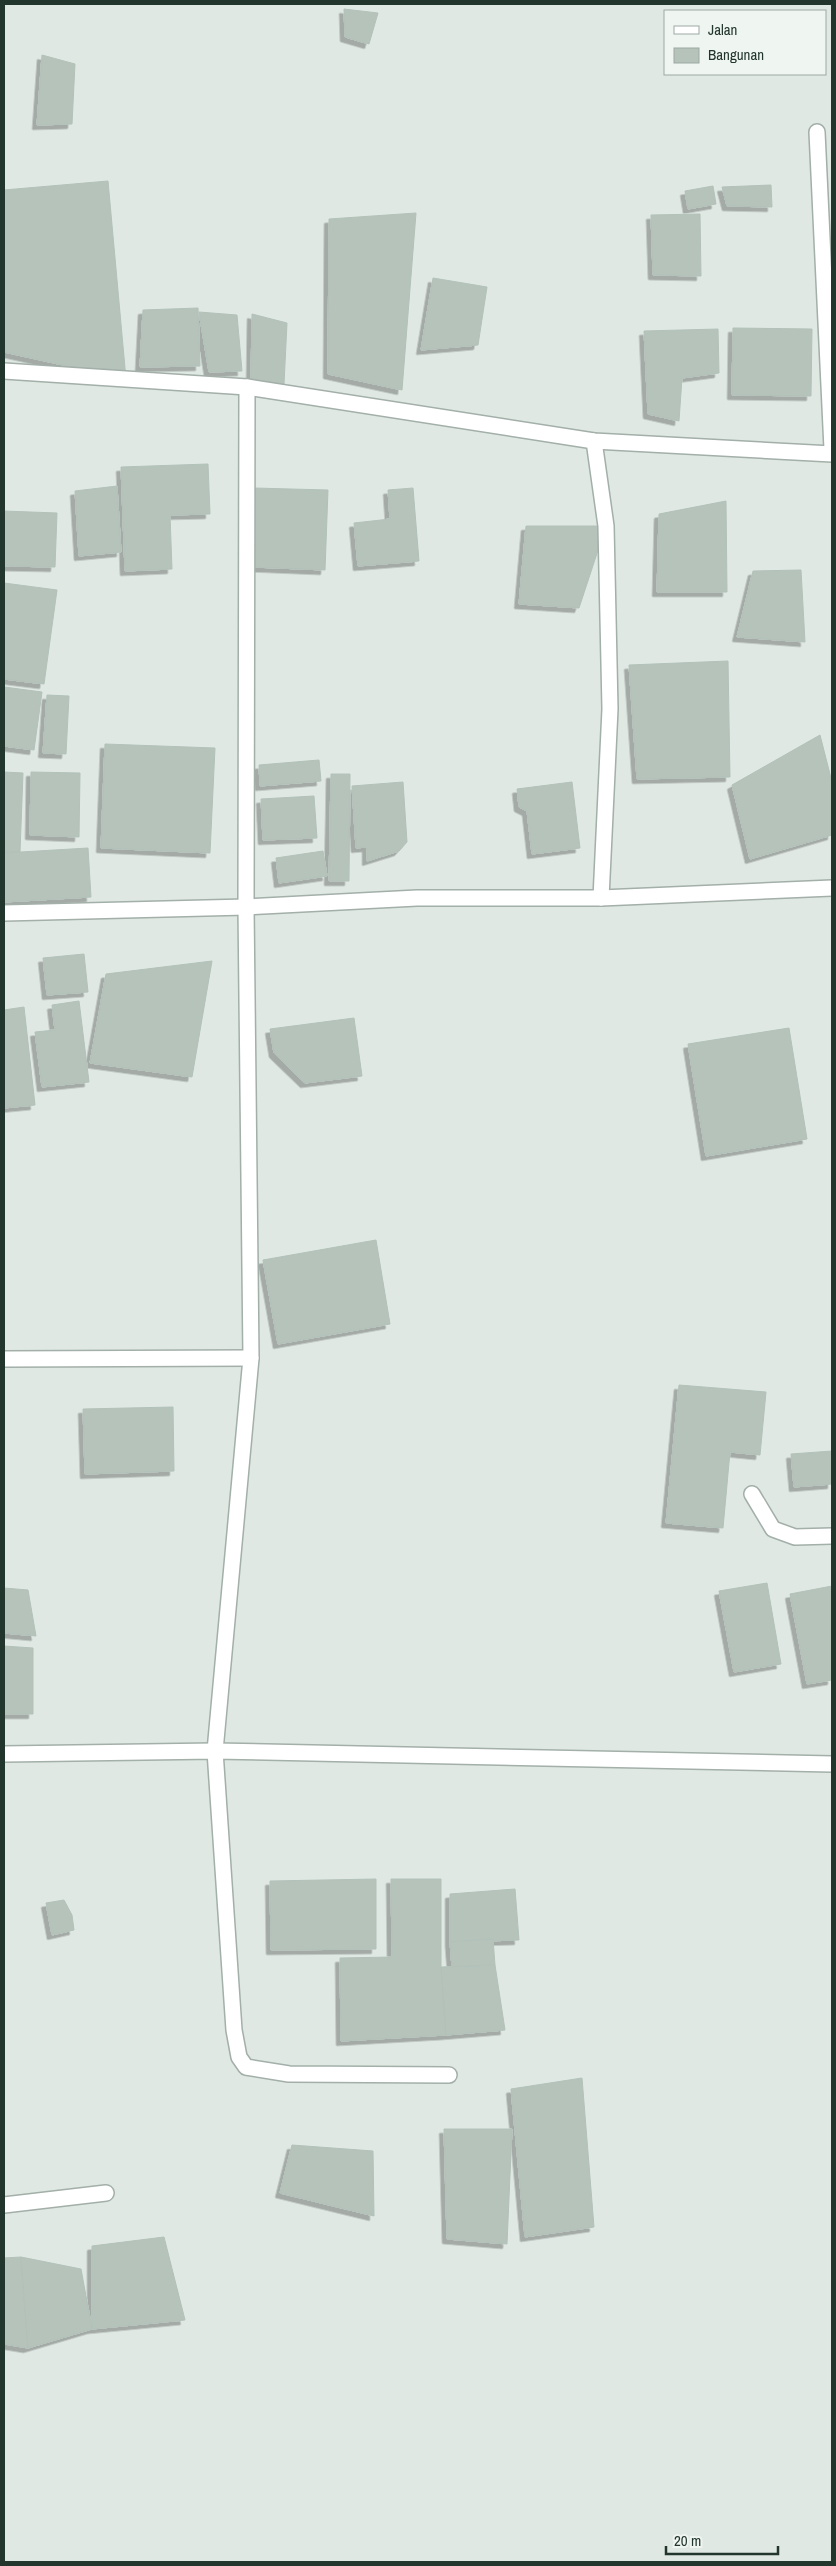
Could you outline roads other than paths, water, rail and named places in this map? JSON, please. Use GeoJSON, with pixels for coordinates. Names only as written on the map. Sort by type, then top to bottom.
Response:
{"type":"FeatureCollection","features":[{"type":"Feature","properties":{"kind":"street"},"geometry":{"type":"LineString","coordinates":[[817,132],[832,449]]}},
{"type":"Feature","properties":{"kind":"street"},"geometry":{"type":"LineString","coordinates":[[4,371],[247,387],[594,441],[832,454]]}},
{"type":"Feature","properties":{"kind":"street"},"geometry":{"type":"LineString","coordinates":[[247,387],[246,907],[251,1358],[214,1751],[234,2030],[239,2057],[246,2067],[289,2074],[449,2075]]}},
{"type":"Feature","properties":{"kind":"street"},"geometry":{"type":"LineString","coordinates":[[594,441],[606,526],[610,709],[601,898]]}},
{"type":"Feature","properties":{"kind":"street"},"geometry":{"type":"LineString","coordinates":[[4,913],[246,907],[417,898],[601,898],[832,888]]}},
{"type":"Feature","properties":{"kind":"street"},"geometry":{"type":"LineString","coordinates":[[4,1359],[251,1358]]}},
{"type":"Feature","properties":{"kind":"street"},"geometry":{"type":"LineString","coordinates":[[752,1494],[773,1529],[795,1537],[832,1536]]}},
{"type":"Feature","properties":{"kind":"street"},"geometry":{"type":"LineString","coordinates":[[4,1754],[214,1751],[832,1764]]}},
{"type":"Feature","properties":{"kind":"street"},"geometry":{"type":"LineString","coordinates":[[4,2205],[106,2193]]}}]}
